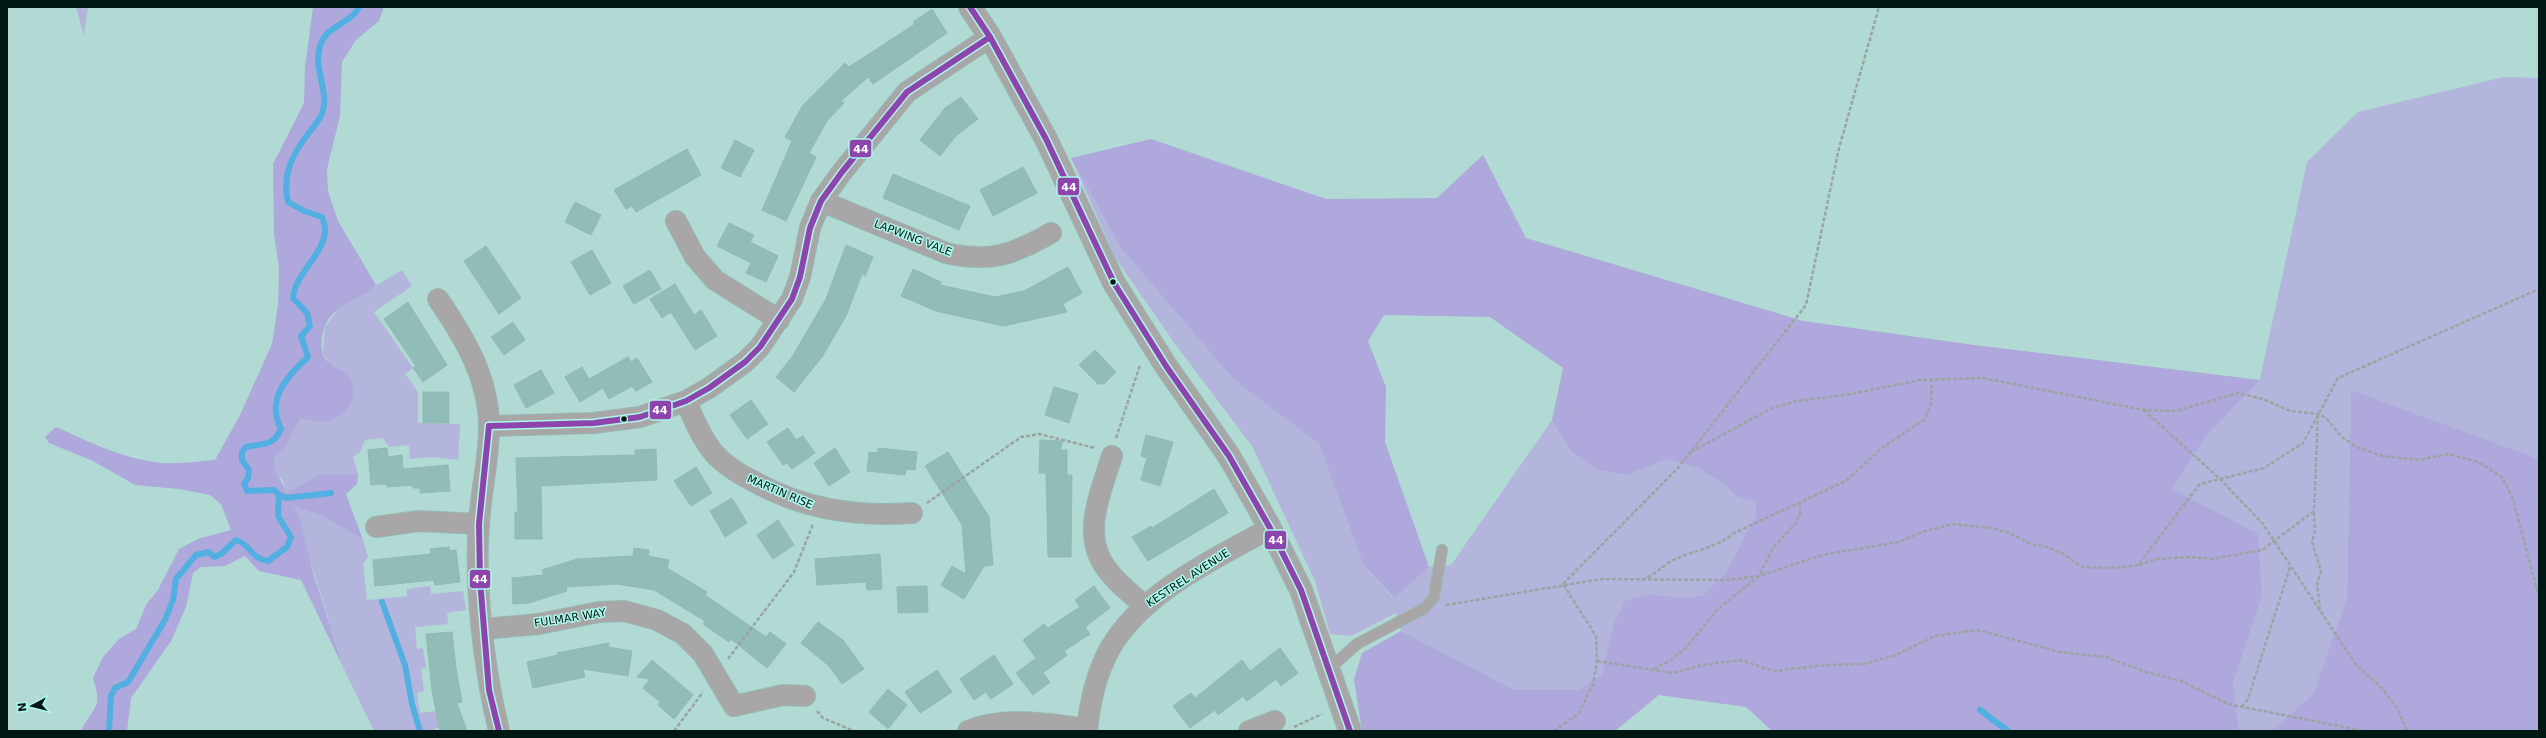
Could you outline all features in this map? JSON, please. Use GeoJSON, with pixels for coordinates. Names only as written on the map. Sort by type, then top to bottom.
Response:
{"type":"FeatureCollection","features":[{"type":"Feature","properties":{"kind":"street"},"geometry":{"type":"LineString","coordinates":[[970,7],[990,37],[1046,139],[1114,282],[1149,339],[1229,456],[1270,528],[1301,590],[1350,731]]}},
{"type":"Feature","properties":{"kind":"street"},"geometry":{"type":"LineString","coordinates":[[489,426],[564,424],[624,420],[640,417],[686,401],[709,388],[745,362],[760,347],[792,299],[800,277],[810,228],[821,201],[907,92],[990,37]]}},
{"type":"Feature","properties":{"kind":"street","name":"LAPWING VALE"},"geometry":{"type":"LineString","coordinates":[[821,201],[946,253],[963,257],[980,259],[999,256],[1027,246],[1051,233]]}},
{"type":"Feature","properties":{"kind":"street"},"geometry":{"type":"LineString","coordinates":[[676,221],[695,257],[715,280],[779,320]]}},
{"type":"Feature","properties":{"kind":"street"},"geometry":{"type":"LineString","coordinates":[[438,299],[459,330],[476,363],[486,396],[489,426],[479,524],[482,629],[489,690],[499,731]]}},
{"type":"Feature","properties":{"kind":"street","name":"MARTIN RISE"},"geometry":{"type":"LineString","coordinates":[[686,401],[702,435],[714,452],[726,464],[764,487],[818,508],[877,516],[912,513]]}},
{"type":"Feature","properties":{"kind":"street"},"geometry":{"type":"LineString","coordinates":[[1112,456],[1096,514],[1093,532],[1095,548],[1111,574],[1145,606]]}},
{"type":"Feature","properties":{"kind":"street"},"geometry":{"type":"LineString","coordinates":[[376,527],[419,521],[479,524]]}},
{"type":"Feature","properties":{"kind":"street","name":"KESTREL AVENUE"},"geometry":{"type":"LineString","coordinates":[[1087,730],[1101,670],[1116,639],[1145,606],[1176,584],[1270,528]]}},
{"type":"Feature","properties":{"kind":"street","name":"FULMAR WAY"},"geometry":{"type":"LineString","coordinates":[[482,629],[539,624],[599,612],[624,611],[657,620],[683,634],[703,654],[734,706],[783,695],[805,696]]}},
{"type":"Feature","properties":{"kind":"street"},"geometry":{"type":"LineString","coordinates":[[1254,730],[1275,721]]}},
{"type":"Feature","properties":{"kind":"street"},"geometry":{"type":"LineString","coordinates":[[968,731],[1016,723],[1087,730]]}},
{"type":"Feature","properties":{"kind":"lane"},"geometry":{"type":"LineString","coordinates":[[1329,669],[1357,644],[1425,608],[1434,597],[1442,550]]}},
{"type":"Feature","properties":{"kind":"path"},"geometry":{"type":"LineString","coordinates":[[1562,584],[1678,468],[1806,305],[1839,148],[1879,7]]}},
{"type":"Feature","properties":{"kind":"path"},"geometry":{"type":"LineString","coordinates":[[2138,565],[2200,484],[2264,468],[2303,444],[2338,378],[2539,289]]}},
{"type":"Feature","properties":{"kind":"path"},"geometry":{"type":"LineString","coordinates":[[912,513],[1021,437],[1039,434],[1084,444],[1112,456],[1121,419],[1149,339]]}},
{"type":"Feature","properties":{"kind":"path"},"geometry":{"type":"LineString","coordinates":[[1691,452],[1772,408],[1797,401],[1851,394],[1932,379],[1983,378],[2144,410],[2176,411],[2238,393],[2263,399],[2290,411],[2319,414],[2326,418],[2343,438],[2357,447],[2382,456],[2419,460],[2448,454],[2478,462],[2502,477],[2513,499],[2539,597]]}},
{"type":"Feature","properties":{"kind":"path"},"geometry":{"type":"LineString","coordinates":[[1642,580],[1654,576],[1668,563],[1722,543],[1734,533],[1846,482],[1882,448],[1924,419],[1931,404],[1932,379]]}},
{"type":"Feature","properties":{"kind":"path"},"geometry":{"type":"LineString","coordinates":[[2144,410],[2220,479],[2263,524],[2356,665],[2380,686],[2397,708],[2407,731]]}},
{"type":"Feature","properties":{"kind":"path"},"geometry":{"type":"LineString","coordinates":[[2319,414],[2314,511],[2315,531],[2312,542],[2321,570],[2317,584],[2320,612]]}},
{"type":"Feature","properties":{"kind":"path"},"geometry":{"type":"LineString","coordinates":[[1653,669],[1671,660],[1686,648],[1717,610],[1759,576],[1773,548],[1796,523],[1800,514],[1800,503]]}},
{"type":"Feature","properties":{"kind":"path"},"geometry":{"type":"LineString","coordinates":[[674,731],[794,572],[818,508]]}},
{"type":"Feature","properties":{"kind":"path"},"geometry":{"type":"LineString","coordinates":[[1425,608],[1562,584],[1602,580],[1727,580],[1759,576],[1822,555],[1899,542],[1922,532],[1953,524],[1991,528],[2010,533],[2030,544],[2044,546],[2062,553],[2082,567],[2114,568],[2138,565],[2156,559],[2219,557],[2262,550],[2314,511]]}},
{"type":"Feature","properties":{"kind":"path"},"geometry":{"type":"LineString","coordinates":[[2242,707],[2248,699],[2290,566]]}},
{"type":"Feature","properties":{"kind":"path"},"geometry":{"type":"LineString","coordinates":[[1554,731],[1579,713],[1593,684],[1597,661],[1596,636],[1562,584]]}},
{"type":"Feature","properties":{"kind":"path"},"geometry":{"type":"LineString","coordinates":[[1597,661],[1673,673],[1703,665],[1740,660],[1774,671],[1826,665],[1864,664],[1896,655],[1935,636],[1978,630],[2022,640],[2060,652],[2106,657],[2143,671],[2182,680],[2228,704],[2364,731]]}},
{"type":"Feature","properties":{"kind":"path"},"geometry":{"type":"LineString","coordinates":[[805,696],[823,718],[854,731]]}},
{"type":"Feature","properties":{"kind":"path"},"geometry":{"type":"LineString","coordinates":[[1275,721],[1290,728],[1341,704]]}},
{"type":"Feature","properties":{"kind":"shaded area"},"geometry":{"type":"Polygon","coordinates":[[[76,7],[88,7],[84,36],[76,7]]]}},
{"type":"Feature","properties":{"kind":"shaded area"},"geometry":{"type":"Polygon","coordinates":[[[313,7],[384,7],[379,21],[356,40],[342,62],[340,116],[327,169],[328,191],[338,221],[376,285],[335,312],[329,319],[323,332],[323,354],[327,361],[348,376],[352,383],[353,396],[348,408],[343,413],[331,420],[320,422],[301,418],[284,449],[274,457],[276,471],[287,493],[319,475],[358,474],[357,484],[346,494],[363,540],[323,516],[294,506],[301,523],[314,576],[344,669],[301,580],[259,571],[245,556],[225,566],[201,567],[193,573],[186,607],[171,641],[131,698],[127,731],[81,731],[96,707],[97,696],[93,678],[103,657],[119,639],[136,629],[147,603],[158,590],[179,549],[198,539],[231,530],[221,504],[210,495],[179,489],[135,485],[93,461],[49,443],[45,437],[56,427],[108,450],[149,461],[176,463],[215,460],[240,415],[272,344],[278,305],[279,269],[274,233],[273,164],[304,103],[305,67],[313,7]]]}},
{"type":"Feature","properties":{"kind":"shaded area"},"geometry":{"type":"Polygon","coordinates":[[[2504,77],[2539,78],[2539,459],[2351,390],[2347,598],[2313,694],[2271,731],[2239,731],[2233,684],[2262,597],[2172,489],[2206,436],[2260,379],[2307,162],[2358,112],[2504,77]]]}},
{"type":"Feature","properties":{"kind":"shaded area"},"geometry":{"type":"Polygon","coordinates":[[[1151,139],[1326,199],[1437,198],[1483,155],[1526,238],[1803,321],[1974,345],[2260,380],[2206,436],[2172,489],[2258,534],[2262,597],[2233,684],[2239,731],[1772,731],[1746,707],[1659,695],[1615,731],[1362,731],[1354,680],[1362,653],[1401,631],[1515,690],[1579,690],[1602,674],[1613,625],[1626,600],[1650,594],[1677,597],[1702,596],[1725,574],[1756,515],[1755,501],[1737,497],[1725,485],[1698,468],[1667,459],[1627,475],[1596,469],[1570,450],[1552,420],[1563,368],[1490,317],[1384,315],[1368,341],[1386,387],[1385,442],[1429,567],[1394,598],[1363,564],[1319,444],[1234,380],[1121,248],[1071,158],[1151,139]]]}},
{"type":"Feature","properties":{"kind":"shaded area"},"geometry":{"type":"Polygon","coordinates":[[[1071,158],[1121,248],[1234,380],[1319,444],[1363,564],[1393,598],[1429,567],[1451,565],[1552,420],[1570,450],[1627,475],[1667,459],[1698,468],[1725,485],[1737,497],[1755,500],[1756,515],[1725,574],[1702,596],[1677,597],[1650,594],[1613,625],[1602,674],[1579,690],[1515,690],[1401,631],[1396,613],[1351,636],[1330,634],[1315,581],[1252,446],[1178,348],[1116,259],[1071,158]]]}},
{"type":"Feature","properties":{"kind":"shaded area"},"geometry":{"type":"Polygon","coordinates":[[[402,270],[412,286],[374,312],[413,368],[405,374],[418,392],[418,423],[460,424],[458,460],[432,457],[410,459],[409,445],[389,447],[383,438],[365,440],[360,452],[353,457],[358,474],[319,475],[287,493],[283,481],[273,469],[274,457],[284,449],[301,418],[317,421],[338,368],[329,363],[323,353],[325,327],[339,308],[402,270]]]}},
{"type":"Feature","properties":{"kind":"shaded area"},"geometry":{"type":"Polygon","coordinates":[[[2351,390],[2539,459],[2539,731],[2271,731],[2313,694],[2347,598],[2351,390]]]}},
{"type":"Feature","properties":{"kind":"shaded area"},"geometry":{"type":"Polygon","coordinates":[[[293,505],[323,516],[363,540],[368,557],[363,564],[367,600],[407,596],[407,589],[430,586],[431,594],[463,591],[466,610],[447,613],[448,624],[415,627],[417,649],[423,648],[426,668],[421,669],[424,691],[417,693],[420,713],[445,710],[449,724],[429,731],[374,731],[344,669],[293,505]]]}},
{"type":"Feature","properties":{"kind":"building"},"geometry":{"type":"Polygon","coordinates":[[[932,9],[947,33],[873,84],[868,77],[841,101],[844,103],[827,121],[809,153],[816,157],[786,221],[762,210],[792,141],[785,137],[803,105],[845,63],[849,67],[915,24],[913,22],[932,9]]]}},
{"type":"Feature","properties":{"kind":"building"},"geometry":{"type":"Polygon","coordinates":[[[961,97],[978,119],[956,136],[940,156],[920,140],[945,108],[961,97]]]}},
{"type":"Feature","properties":{"kind":"building"},"geometry":{"type":"Polygon","coordinates":[[[735,140],[754,150],[740,177],[721,168],[735,140]]]}},
{"type":"Feature","properties":{"kind":"building"},"geometry":{"type":"Polygon","coordinates":[[[687,149],[701,175],[636,212],[632,206],[626,209],[614,190],[687,149]]]}},
{"type":"Feature","properties":{"kind":"building"},"geometry":{"type":"Polygon","coordinates":[[[1023,167],[1037,193],[993,216],[980,190],[1023,167]]]}},
{"type":"Feature","properties":{"kind":"building"},"geometry":{"type":"Polygon","coordinates":[[[893,174],[970,206],[959,230],[883,198],[893,174]]]}},
{"type":"Feature","properties":{"kind":"building"},"geometry":{"type":"Polygon","coordinates":[[[575,202],[601,215],[591,235],[565,222],[575,202]]]}},
{"type":"Feature","properties":{"kind":"building"},"geometry":{"type":"Polygon","coordinates":[[[729,223],[754,235],[750,242],[778,256],[766,282],[746,273],[751,263],[717,246],[729,223]]]}},
{"type":"Feature","properties":{"kind":"building"},"geometry":{"type":"Polygon","coordinates":[[[846,245],[873,257],[865,276],[862,274],[846,316],[822,357],[794,392],[776,377],[792,357],[826,299],[846,245]]]}},
{"type":"Feature","properties":{"kind":"building"},"geometry":{"type":"Polygon","coordinates":[[[486,246],[521,298],[499,314],[464,261],[486,246]]]}},
{"type":"Feature","properties":{"kind":"building"},"geometry":{"type":"Polygon","coordinates":[[[592,250],[611,283],[590,295],[571,262],[592,250]]]}},
{"type":"Feature","properties":{"kind":"building"},"geometry":{"type":"Polygon","coordinates":[[[1068,267],[1082,293],[1063,304],[1067,312],[1003,326],[936,311],[901,296],[913,269],[941,282],[940,285],[995,297],[1024,291],[1068,267]]]}},
{"type":"Feature","properties":{"kind":"building"},"geometry":{"type":"Polygon","coordinates":[[[650,270],[661,289],[634,304],[623,286],[650,270]]]}},
{"type":"Feature","properties":{"kind":"building"},"geometry":{"type":"Polygon","coordinates":[[[675,284],[694,315],[701,310],[717,336],[695,350],[671,312],[662,318],[650,299],[675,284]]]}},
{"type":"Feature","properties":{"kind":"building"},"geometry":{"type":"Polygon","coordinates":[[[408,302],[447,365],[423,382],[413,368],[416,366],[384,319],[408,302]]]}},
{"type":"Feature","properties":{"kind":"building"},"geometry":{"type":"Polygon","coordinates":[[[513,322],[525,340],[504,355],[491,337],[513,322]]]}},
{"type":"Feature","properties":{"kind":"building"},"geometry":{"type":"Polygon","coordinates":[[[1095,350],[1116,372],[1104,384],[1098,384],[1079,365],[1095,350]]]}},
{"type":"Feature","properties":{"kind":"building"},"geometry":{"type":"Polygon","coordinates":[[[628,357],[631,362],[637,358],[652,382],[636,391],[632,386],[609,399],[603,388],[580,402],[565,377],[582,367],[589,379],[628,357]]]}},
{"type":"Feature","properties":{"kind":"building"},"geometry":{"type":"Polygon","coordinates":[[[541,370],[554,393],[526,408],[514,385],[541,370]]]}},
{"type":"Feature","properties":{"kind":"building"},"geometry":{"type":"Polygon","coordinates":[[[1054,387],[1078,394],[1069,423],[1045,415],[1054,387]]]}},
{"type":"Feature","properties":{"kind":"building"},"geometry":{"type":"Polygon","coordinates":[[[423,392],[449,392],[449,423],[423,423],[423,392]]]}},
{"type":"Feature","properties":{"kind":"building"},"geometry":{"type":"Polygon","coordinates":[[[751,400],[768,424],[747,439],[730,415],[751,400]]]}},
{"type":"Feature","properties":{"kind":"building"},"geometry":{"type":"Polygon","coordinates":[[[788,428],[796,440],[803,436],[815,453],[792,469],[787,463],[783,465],[767,442],[788,428]]]}},
{"type":"Feature","properties":{"kind":"building"},"geometry":{"type":"Polygon","coordinates":[[[1146,435],[1173,442],[1160,486],[1141,480],[1147,458],[1141,456],[1146,435]]]}},
{"type":"Feature","properties":{"kind":"building"},"geometry":{"type":"Polygon","coordinates":[[[1040,440],[1063,441],[1060,450],[1067,450],[1067,475],[1072,475],[1071,557],[1048,557],[1046,473],[1039,473],[1040,440]]]}},
{"type":"Feature","properties":{"kind":"building"},"geometry":{"type":"Polygon","coordinates":[[[387,448],[388,457],[402,455],[403,469],[448,465],[450,491],[420,493],[420,488],[413,488],[413,485],[387,487],[386,484],[371,485],[368,450],[387,448]]]}},
{"type":"Feature","properties":{"kind":"building"},"geometry":{"type":"Polygon","coordinates":[[[835,448],[850,472],[829,486],[814,463],[835,448]]]}},
{"type":"Feature","properties":{"kind":"building"},"geometry":{"type":"Polygon","coordinates":[[[878,448],[917,452],[915,470],[906,469],[905,475],[867,471],[869,452],[878,453],[878,448]]]}},
{"type":"Feature","properties":{"kind":"building"},"geometry":{"type":"Polygon","coordinates":[[[656,449],[657,480],[541,486],[542,539],[515,539],[515,512],[518,512],[516,458],[635,455],[635,450],[656,449]]]}},
{"type":"Feature","properties":{"kind":"building"},"geometry":{"type":"Polygon","coordinates":[[[948,452],[989,517],[993,565],[984,566],[964,599],[941,585],[952,566],[966,574],[962,525],[925,466],[948,452]]]}},
{"type":"Feature","properties":{"kind":"building"},"geometry":{"type":"Polygon","coordinates":[[[696,467],[712,493],[691,506],[674,481],[696,467]]]}},
{"type":"Feature","properties":{"kind":"building"},"geometry":{"type":"Polygon","coordinates":[[[1214,489],[1228,513],[1148,561],[1132,537],[1151,526],[1152,528],[1214,489]]]}},
{"type":"Feature","properties":{"kind":"building"},"geometry":{"type":"Polygon","coordinates":[[[732,498],[747,523],[725,537],[710,511],[732,498]]]}},
{"type":"Feature","properties":{"kind":"building"},"geometry":{"type":"Polygon","coordinates":[[[778,520],[794,545],[773,559],[757,535],[778,520]]]}},
{"type":"Feature","properties":{"kind":"building"},"geometry":{"type":"Polygon","coordinates":[[[449,547],[450,551],[456,550],[460,582],[435,585],[434,580],[375,586],[373,560],[431,554],[430,549],[449,547]]]}},
{"type":"Feature","properties":{"kind":"building"},"geometry":{"type":"Polygon","coordinates":[[[634,548],[649,550],[648,556],[669,560],[667,568],[707,592],[705,595],[766,637],[770,632],[786,644],[767,668],[731,639],[729,642],[703,624],[705,621],[654,590],[617,584],[566,587],[567,591],[529,603],[513,604],[512,578],[544,575],[542,570],[577,559],[633,556],[634,548]]]}},
{"type":"Feature","properties":{"kind":"building"},"geometry":{"type":"Polygon","coordinates":[[[880,554],[882,589],[867,590],[866,582],[817,585],[815,559],[880,554]]]}},
{"type":"Feature","properties":{"kind":"building"},"geometry":{"type":"Polygon","coordinates":[[[927,586],[928,612],[898,613],[897,587],[927,586]]]}},
{"type":"Feature","properties":{"kind":"building"},"geometry":{"type":"Polygon","coordinates":[[[1094,586],[1110,608],[1085,627],[1090,634],[1064,651],[1067,655],[1043,673],[1050,682],[1033,695],[1016,673],[1036,658],[1023,640],[1044,624],[1048,628],[1080,607],[1075,600],[1094,586]]]}},
{"type":"Feature","properties":{"kind":"building"},"geometry":{"type":"Polygon","coordinates":[[[818,622],[843,640],[864,669],[842,684],[829,666],[801,643],[818,622]]]}},
{"type":"Feature","properties":{"kind":"building"},"geometry":{"type":"Polygon","coordinates":[[[452,632],[456,669],[462,702],[457,703],[467,731],[440,731],[432,690],[426,634],[452,632]]]}},
{"type":"Feature","properties":{"kind":"building"},"geometry":{"type":"Polygon","coordinates":[[[609,643],[608,647],[632,651],[628,676],[583,669],[585,677],[533,688],[527,662],[558,655],[557,653],[609,643]]]}},
{"type":"Feature","properties":{"kind":"building"},"geometry":{"type":"Polygon","coordinates":[[[1280,648],[1298,673],[1281,686],[1276,679],[1247,701],[1243,696],[1218,715],[1215,710],[1190,728],[1173,706],[1191,693],[1195,698],[1242,660],[1250,671],[1280,648]]]}},
{"type":"Feature","properties":{"kind":"building"},"geometry":{"type":"Polygon","coordinates":[[[994,655],[1013,684],[991,699],[986,692],[974,700],[960,679],[994,655]]]}},
{"type":"Feature","properties":{"kind":"building"},"geometry":{"type":"Polygon","coordinates":[[[652,660],[693,695],[674,719],[658,705],[660,702],[643,688],[650,679],[637,677],[652,660]]]}},
{"type":"Feature","properties":{"kind":"building"},"geometry":{"type":"Polygon","coordinates":[[[937,670],[952,692],[920,713],[905,692],[937,670]]]}},
{"type":"Feature","properties":{"kind":"building"},"geometry":{"type":"Polygon","coordinates":[[[888,689],[907,705],[888,729],[869,712],[888,689]]]}},
{"type":"Feature","properties":{"kind":"waterway"},"geometry":{"type":"LineString","coordinates":[[109,731],[111,696],[115,688],[128,682],[165,620],[173,600],[176,579],[196,555],[209,552],[214,557],[221,554],[236,540],[245,545],[257,557],[268,561],[287,547],[291,537],[278,516],[279,495],[274,490],[247,491],[244,484],[248,478],[249,470],[242,460],[242,452],[246,447],[271,442],[278,435],[281,429],[277,418],[277,399],[286,381],[308,357],[301,336],[310,326],[307,313],[293,298],[299,280],[323,241],[325,228],[322,217],[304,211],[288,202],[286,192],[287,174],[297,150],[322,114],[324,96],[318,59],[319,49],[323,39],[331,30],[352,16],[359,7]]}},
{"type":"Feature","properties":{"kind":"waterway"},"geometry":{"type":"LineString","coordinates":[[279,495],[286,498],[331,493]]}},
{"type":"Feature","properties":{"kind":"waterway"},"geometry":{"type":"LineString","coordinates":[[382,602],[405,665],[412,704],[420,731]]}},
{"type":"Feature","properties":{"kind":"waterway"},"geometry":{"type":"LineString","coordinates":[[1980,710],[2008,731]]}},
{"type":"Feature","properties":{"kind":"transit line","name":"44"},"geometry":{"type":"LineString","coordinates":[[970,7],[990,37],[1046,139],[1114,283],[1166,366],[1229,456],[1270,528],[1301,590],[1350,731]]}},
{"type":"Feature","properties":{"kind":"transit line","name":"44"},"geometry":{"type":"LineString","coordinates":[[489,426],[594,423],[640,417],[686,401],[709,388],[745,362],[760,347],[792,299],[800,277],[810,228],[821,201],[842,172],[907,92],[990,37]]}},
{"type":"Feature","properties":{"kind":"transit line","name":"44"},"geometry":{"type":"LineString","coordinates":[[489,426],[479,524],[480,580],[489,690],[499,731]]}}]}
